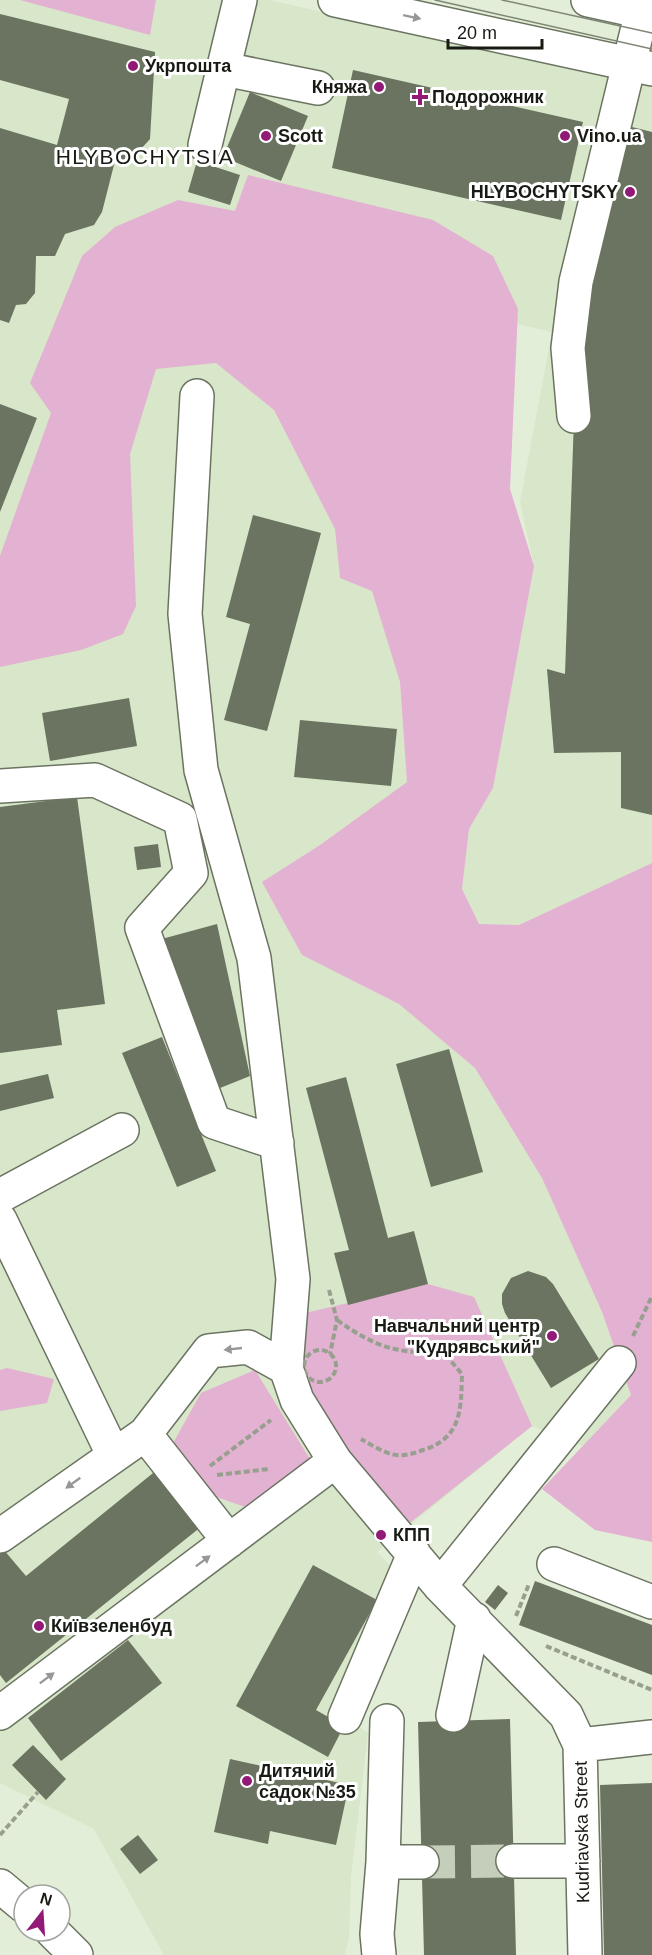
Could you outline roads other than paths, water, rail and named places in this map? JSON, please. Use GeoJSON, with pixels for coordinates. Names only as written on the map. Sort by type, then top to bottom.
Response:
{"type":"FeatureCollection","features":[{"type":"Feature","properties":{"kind":"street"},"geometry":{"type":"LineString","coordinates":[[206,145],[240,0]]}},
{"type":"Feature","properties":{"kind":"street"},"geometry":{"type":"LineString","coordinates":[[334,0],[631,65]]}},
{"type":"Feature","properties":{"kind":"street"},"geometry":{"type":"LineString","coordinates":[[574,416],[568,348],[576,282],[631,65],[636,8],[588,0]]}},
{"type":"Feature","properties":{"kind":"street"},"geometry":{"type":"LineString","coordinates":[[224,69],[318,88]]}},
{"type":"Feature","properties":{"kind":"street"},"geometry":{"type":"LineString","coordinates":[[197,396],[185,614],[201,770],[254,958],[293,1279],[286,1368],[297,1400],[346,1449],[414,1554],[440,1586],[503,1647],[566,1715],[580,1745]]}},
{"type":"Feature","properties":{"kind":"street"},"geometry":{"type":"LineString","coordinates":[[0,786],[95,780],[180,819],[191,873],[142,928],[214,1122],[277,1143]]}},
{"type":"Feature","properties":{"kind":"street"},"geometry":{"type":"LineString","coordinates":[[0,1196],[123,1130]]}},
{"type":"Feature","properties":{"kind":"street"},"geometry":{"type":"LineString","coordinates":[[0,1220],[113,1454]]}},
{"type":"Feature","properties":{"kind":"street"},"geometry":{"type":"LineString","coordinates":[[0,1536],[113,1454],[145,1434],[209,1351],[248,1347],[286,1368]]}},
{"type":"Feature","properties":{"kind":"street"},"geometry":{"type":"LineString","coordinates":[[440,1586],[619,1363]]}},
{"type":"Feature","properties":{"kind":"street"},"geometry":{"type":"LineString","coordinates":[[145,1434],[190,1482],[229,1541]]}},
{"type":"Feature","properties":{"kind":"street"},"geometry":{"type":"LineString","coordinates":[[0,1713],[229,1541],[346,1449]]}},
{"type":"Feature","properties":{"kind":"street"},"geometry":{"type":"LineString","coordinates":[[345,1717],[414,1554]]}},
{"type":"Feature","properties":{"kind":"street"},"geometry":{"type":"LineString","coordinates":[[542,1572],[652,1602]]}},
{"type":"Feature","properties":{"kind":"street"},"geometry":{"type":"LineString","coordinates":[[453,1715],[474,1618]]}},
{"type":"Feature","properties":{"kind":"street"},"geometry":{"type":"LineString","coordinates":[[379,1955],[376,1934],[383,1862],[387,1721]]}},
{"type":"Feature","properties":{"kind":"street","name":"Kudriavska Street"},"geometry":{"type":"LineString","coordinates":[[585,1955],[580,1745],[652,1737]]}},
{"type":"Feature","properties":{"kind":"street"},"geometry":{"type":"LineString","coordinates":[[513,1861],[583,1861]]}},
{"type":"Feature","properties":{"kind":"street"},"geometry":{"type":"LineString","coordinates":[[383,1862],[422,1862]]}},
{"type":"Feature","properties":{"kind":"street"},"geometry":{"type":"LineString","coordinates":[[0,1886],[12,1896]]}},
{"type":"Feature","properties":{"kind":"street"},"geometry":{"type":"LineString","coordinates":[[64,1943],[76,1955]]}},
{"type":"Feature","properties":{"kind":"tunnel"},"geometry":{"type":"LineString","coordinates":[[422,1862],[513,1861]]}},
{"type":"Feature","properties":{"kind":"tram line"},"geometry":{"type":"LineString","coordinates":[[435,0],[652,49]]}},
{"type":"Feature","properties":{"kind":"tram line"},"geometry":{"type":"LineString","coordinates":[[502,0],[652,33]]}},
{"type":"Feature","properties":{"kind":"place","name":"Укрпошта"},"geometry":{"type":"Point","coordinates":[133,66]}},
{"type":"Feature","properties":{"kind":"place","name":"Княжа"},"geometry":{"type":"Point","coordinates":[379,87]}},
{"type":"Feature","properties":{"kind":"place","name":"Подорожник"},"geometry":{"type":"Point","coordinates":[420,97]}},
{"type":"Feature","properties":{"kind":"place","name":"Scott"},"geometry":{"type":"Point","coordinates":[266,136]}},
{"type":"Feature","properties":{"kind":"place","name":"Vino.ua"},"geometry":{"type":"Point","coordinates":[565,136]}},
{"type":"Feature","properties":{"kind":"place","name":"HLYBOCHYTSKY"},"geometry":{"type":"Point","coordinates":[630,192]}},
{"type":"Feature","properties":{"kind":"place","name":"Навчальний центр \"Кудрявський\""},"geometry":{"type":"Point","coordinates":[552,1336]}},
{"type":"Feature","properties":{"kind":"place","name":"КПП"},"geometry":{"type":"Point","coordinates":[381,1535]}},
{"type":"Feature","properties":{"kind":"place","name":"Київзеленбуд"},"geometry":{"type":"Point","coordinates":[39,1626]}},
{"type":"Feature","properties":{"kind":"place","name":"Дитячий садок №35"},"geometry":{"type":"Point","coordinates":[247,1781]}},
{"type":"Feature","properties":{"kind":"district","name":"HLYBOCHYTSIA"},"geometry":{"type":"Point","coordinates":[145,156]}}]}
